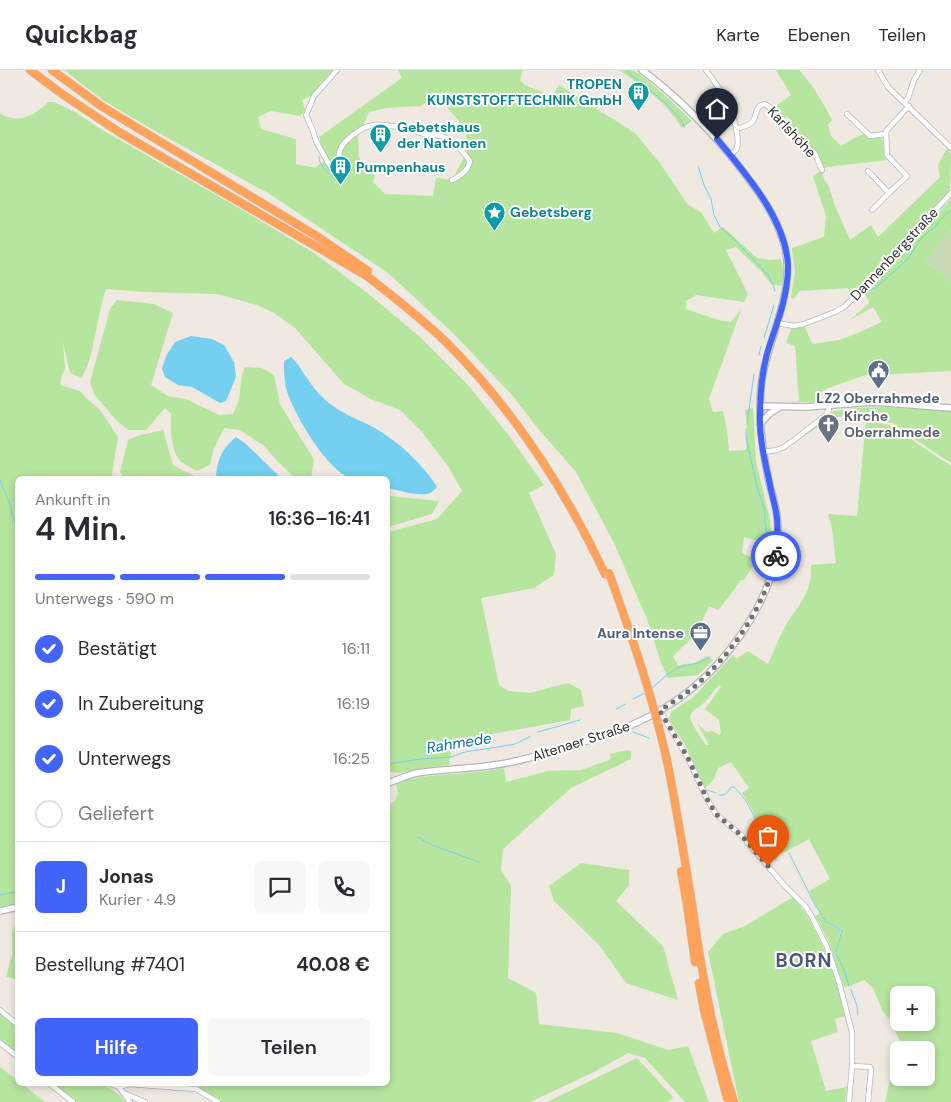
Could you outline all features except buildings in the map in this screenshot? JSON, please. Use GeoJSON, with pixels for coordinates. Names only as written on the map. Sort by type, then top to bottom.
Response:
{"type":"FeatureCollection","features":[{"type":"Feature","properties":{"kind":"highway"},"geometry":{"type":"LineString","coordinates":[[30,70],[119,132],[367,276],[402,303],[446,342],[473,371],[522,432],[561,490],[607,573]]}},
{"type":"Feature","properties":{"kind":"highway"},"geometry":{"type":"LineString","coordinates":[[52,70],[101,106],[315,234],[382,282],[448,340],[474,368],[545,457],[592,539],[628,624],[647,684],[666,760],[689,904],[710,1010],[734,1102]]}},
{"type":"Feature","properties":{"kind":"highway"},"geometry":{"type":"LineString","coordinates":[[689,904],[693,949],[704,1010],[723,1086],[729,1102]]}},
{"type":"Feature","properties":{"kind":"main road","name":"Altenaer Straße"},"geometry":{"type":"LineString","coordinates":[[390,782],[414,774],[493,766],[528,758],[615,732],[660,711],[713,670],[752,617],[772,573],[778,540],[777,517],[763,452],[760,406],[762,378],[783,303],[787,281],[788,266],[784,244],[779,228],[767,206],[730,155],[693,114],[642,70]]}},
{"type":"Feature","properties":{"kind":"main road"},"geometry":{"type":"LineString","coordinates":[[760,406],[806,407],[874,402],[951,408]]}},
{"type":"Feature","properties":{"kind":"main road"},"geometry":{"type":"LineString","coordinates":[[760,424],[767,415],[780,407]]}},
{"type":"Feature","properties":{"kind":"main road"},"geometry":{"type":"LineString","coordinates":[[0,911],[15,908]]}},
{"type":"Feature","properties":{"kind":"street"},"geometry":{"type":"LineString","coordinates":[[337,70],[314,96],[306,115],[316,141],[337,176],[341,174],[339,153],[344,144],[356,132],[374,125],[444,136],[453,142],[470,161],[468,167],[460,176],[452,180]]}},
{"type":"Feature","properties":{"kind":"street"},"geometry":{"type":"LineString","coordinates":[[706,70],[723,94],[733,114],[738,144],[730,155]]}},
{"type":"Feature","properties":{"kind":"street"},"geometry":{"type":"LineString","coordinates":[[878,70],[888,87],[950,146]]}},
{"type":"Feature","properties":{"kind":"street"},"geometry":{"type":"LineString","coordinates":[[872,210],[907,176],[887,156],[886,134],[887,129],[907,104],[914,80],[920,70]]}},
{"type":"Feature","properties":{"kind":"street","name":"Karlshöhe"},"geometry":{"type":"LineString","coordinates":[[737,129],[750,123],[759,107],[765,104],[815,154],[822,170]]}},
{"type":"Feature","properties":{"kind":"street"},"geometry":{"type":"LineString","coordinates":[[847,114],[870,136],[886,134]]}},
{"type":"Feature","properties":{"kind":"street"},"geometry":{"type":"LineString","coordinates":[[868,171],[889,193]]}},
{"type":"Feature","properties":{"kind":"street","name":"Dannenbergstraße"},"geometry":{"type":"LineString","coordinates":[[777,323],[794,326],[804,324],[844,307],[870,282],[951,193]]}},
{"type":"Feature","properties":{"kind":"street"},"geometry":{"type":"LineString","coordinates":[[763,452],[777,450],[794,440],[826,415],[828,406]]}},
{"type":"Feature","properties":{"kind":"street"},"geometry":{"type":"LineString","coordinates":[[660,711],[688,758],[716,814],[742,836],[784,885],[806,907],[827,947],[843,995],[852,1032],[853,1045],[849,1102]]}},
{"type":"Feature","properties":{"kind":"street"},"geometry":{"type":"LineString","coordinates":[[0,1010],[15,1022]]}},
{"type":"Feature","properties":{"kind":"street"},"geometry":{"type":"LineString","coordinates":[[0,1043],[15,1055]]}},
{"type":"Feature","properties":{"kind":"street"},"geometry":{"type":"LineString","coordinates":[[852,1066],[870,1067],[868,1102]]}},
{"type":"Feature","properties":{"kind":"street"},"geometry":{"type":"LineString","coordinates":[[53,1086],[73,1102]]}},
{"type":"Feature","properties":{"kind":"street"},"geometry":{"type":"LineString","coordinates":[[122,1086],[119,1087],[130,1102]]}},
{"type":"Feature","properties":{"kind":"street"},"geometry":{"type":"LineString","coordinates":[[151,1086],[196,1090],[218,1102]]}},
{"type":"Feature","properties":{"kind":"street"},"geometry":{"type":"LineString","coordinates":[[125,1094],[145,1102]]}},
{"type":"Feature","properties":{"kind":"green space"},"geometry":{"type":"Polygon","coordinates":[[[64,70],[335,70],[313,95],[302,100],[305,110],[300,116],[271,111],[258,117],[261,129],[296,139],[296,164],[315,168],[325,160],[319,137],[402,78],[398,70],[523,70],[520,80],[525,85],[552,96],[559,85],[635,133],[659,162],[688,205],[701,212],[714,233],[723,227],[757,258],[781,259],[784,274],[781,286],[771,284],[762,272],[736,247],[726,250],[748,294],[744,302],[696,295],[686,301],[686,309],[722,321],[731,322],[741,310],[709,399],[713,412],[723,411],[729,451],[746,450],[747,426],[745,410],[753,408],[756,461],[770,520],[772,545],[744,537],[742,553],[757,560],[744,580],[741,580],[718,610],[709,606],[696,634],[673,656],[678,666],[694,663],[708,656],[713,660],[698,675],[668,678],[661,663],[647,619],[614,543],[576,472],[512,395],[454,334],[388,273],[268,193],[104,101],[64,70]],[[438,97],[420,106],[386,108],[369,112],[358,137],[359,157],[365,167],[370,168],[375,175],[373,182],[385,194],[433,196],[436,178],[452,180],[468,150],[465,128],[438,97]]]}},
{"type":"Feature","properties":{"kind":"green space"},"geometry":{"type":"Polygon","coordinates":[[[619,70],[636,72],[692,121],[682,128],[662,103],[619,70]]]}},
{"type":"Feature","properties":{"kind":"green space"},"geometry":{"type":"Polygon","coordinates":[[[776,70],[799,70],[829,113],[832,120],[828,124],[831,136],[841,146],[865,134],[880,137],[883,141],[884,156],[888,160],[823,169],[817,153],[786,122],[789,120],[787,117],[783,119],[773,108],[791,95],[776,70]]]}},
{"type":"Feature","properties":{"kind":"green space"},"geometry":{"type":"Polygon","coordinates":[[[48,102],[54,102],[75,112],[104,131],[314,253],[370,295],[420,337],[468,385],[510,437],[544,485],[529,493],[556,554],[554,575],[534,588],[481,598],[499,685],[508,691],[530,693],[568,683],[581,690],[584,706],[571,709],[570,720],[481,736],[451,752],[449,765],[399,773],[390,772],[390,531],[437,519],[462,491],[448,466],[421,431],[400,410],[371,399],[344,384],[295,328],[274,313],[257,305],[217,294],[106,289],[87,368],[82,378],[70,373],[63,342],[65,369],[60,385],[80,391],[100,410],[118,437],[113,476],[15,476],[15,904],[0,907],[0,114],[17,119],[27,117],[41,109],[48,102]]]}},
{"type":"Feature","properties":{"kind":"green space"},"geometry":{"type":"Polygon","coordinates":[[[947,148],[951,154],[950,190],[852,296],[848,288],[800,291],[793,299],[791,298],[795,272],[792,248],[824,237],[826,216],[813,176],[821,171],[850,240],[871,225],[878,237],[940,177],[938,165],[947,148]]]}},
{"type":"Feature","properties":{"kind":"green space"},"geometry":{"type":"Polygon","coordinates":[[[951,199],[951,230],[926,262],[951,281],[951,371],[876,375],[871,373],[870,375],[828,388],[819,393],[823,402],[794,402],[799,401],[795,346],[786,343],[791,329],[805,327],[812,344],[839,340],[882,322],[873,307],[850,320],[868,304],[869,301],[864,293],[951,199]]]}},
{"type":"Feature","properties":{"kind":"green space"},"geometry":{"type":"Polygon","coordinates":[[[951,230],[951,281],[926,262],[951,230]]]}},
{"type":"Feature","properties":{"kind":"green space"},"geometry":{"type":"Polygon","coordinates":[[[117,300],[154,304],[173,313],[151,385],[168,396],[186,399],[219,415],[233,414],[239,400],[242,375],[245,367],[262,368],[274,375],[280,404],[314,459],[311,476],[293,476],[264,446],[240,430],[224,428],[213,451],[210,465],[197,471],[183,463],[176,454],[172,440],[171,414],[165,408],[146,430],[128,430],[116,420],[94,394],[90,382],[110,309],[117,300]]]}},
{"type":"Feature","properties":{"kind":"green space"},"geometry":{"type":"Polygon","coordinates":[[[884,407],[951,411],[951,463],[893,423],[853,415],[838,417],[797,441],[833,411],[884,407]]]}},
{"type":"Feature","properties":{"kind":"green space"},"geometry":{"type":"Polygon","coordinates":[[[866,420],[893,426],[951,466],[951,1102],[885,1102],[890,1079],[890,1086],[935,1086],[935,1041],[900,1041],[895,1031],[935,1031],[935,986],[890,986],[890,1020],[882,1010],[873,988],[864,980],[844,987],[828,940],[815,916],[820,913],[826,923],[841,930],[836,953],[840,962],[837,953],[842,929],[826,922],[809,891],[830,879],[809,839],[779,855],[776,860],[762,835],[751,807],[742,793],[749,788],[731,762],[718,768],[714,779],[705,788],[687,748],[669,719],[671,712],[692,698],[733,655],[736,659],[748,651],[768,664],[783,630],[804,597],[810,583],[811,565],[836,563],[832,528],[828,514],[857,516],[866,420]],[[719,685],[708,699],[690,716],[692,723],[706,745],[709,745],[697,723],[706,732],[713,731],[719,735],[721,733],[719,720],[705,709],[721,687],[719,685]]]}},
{"type":"Feature","properties":{"kind":"green space"},"geometry":{"type":"Polygon","coordinates":[[[163,430],[173,465],[194,476],[122,476],[120,472],[128,440],[163,430]]]}},
{"type":"Feature","properties":{"kind":"green space"},"geometry":{"type":"Polygon","coordinates":[[[390,496],[439,501],[432,514],[390,526],[390,496]]]}},
{"type":"Feature","properties":{"kind":"green space"},"geometry":{"type":"Polygon","coordinates":[[[627,750],[631,751],[631,759],[571,788],[503,849],[501,870],[511,886],[508,978],[536,993],[539,1024],[617,1033],[668,1050],[688,1046],[709,1102],[685,1102],[645,1058],[628,1053],[594,1072],[530,1102],[221,1102],[198,1088],[200,1086],[390,1086],[390,804],[395,801],[398,793],[396,784],[421,777],[504,768],[506,782],[548,771],[581,770],[609,760],[611,758],[610,754],[627,750]]]}},
{"type":"Feature","properties":{"kind":"green space"},"geometry":{"type":"Polygon","coordinates":[[[581,863],[629,870],[629,885],[616,901],[663,946],[678,1000],[626,983],[599,945],[554,901],[549,886],[581,863]]]}},
{"type":"Feature","properties":{"kind":"green space"},"geometry":{"type":"Polygon","coordinates":[[[793,897],[805,912],[824,949],[846,1016],[835,1019],[838,1032],[811,1041],[826,1091],[847,1087],[845,1102],[739,1102],[708,952],[723,934],[745,926],[793,897]]]}},
{"type":"Feature","properties":{"kind":"green space"},"geometry":{"type":"Polygon","coordinates":[[[15,925],[15,979],[6,977],[12,955],[12,932],[15,925]]]}},
{"type":"Feature","properties":{"kind":"green space"},"geometry":{"type":"Polygon","coordinates":[[[0,1014],[15,1025],[15,1051],[0,1039],[0,1014]]]}},
{"type":"Feature","properties":{"kind":"green space"},"geometry":{"type":"Polygon","coordinates":[[[637,1058],[673,1097],[668,1102],[547,1102],[637,1058]]]}},
{"type":"Feature","properties":{"kind":"green space"},"geometry":{"type":"Polygon","coordinates":[[[0,1067],[15,1078],[15,1086],[25,1086],[45,1102],[0,1102],[0,1067]]]}},
{"type":"Feature","properties":{"kind":"green space"},"geometry":{"type":"Polygon","coordinates":[[[57,1086],[106,1086],[121,1096],[126,1102],[77,1102],[57,1086]]]}},
{"type":"Feature","properties":{"kind":"water"},"geometry":{"type":"Polygon","coordinates":[[[191,336],[212,339],[224,345],[234,362],[236,377],[226,401],[220,403],[192,387],[178,385],[165,377],[162,369],[166,356],[175,342],[191,336]]]}},
{"type":"Feature","properties":{"kind":"water"},"geometry":{"type":"Polygon","coordinates":[[[291,357],[298,364],[315,390],[325,400],[342,412],[383,433],[400,446],[417,461],[437,487],[426,494],[409,493],[390,488],[390,476],[346,476],[337,470],[310,436],[289,398],[285,381],[284,361],[291,357]]]}},
{"type":"Feature","properties":{"kind":"water"},"geometry":{"type":"Polygon","coordinates":[[[236,437],[246,444],[279,476],[216,476],[218,464],[227,446],[236,437]]]}},
{"type":"Feature","properties":{"kind":"waterway","name":"Rahmede"},"geometry":{"type":"LineString","coordinates":[[626,70],[668,106],[682,121],[685,128]]}},
{"type":"Feature","properties":{"kind":"waterway"},"geometry":{"type":"LineString","coordinates":[[319,156],[322,165],[332,177]]}},
{"type":"Feature","properties":{"kind":"waterway","name":"Rahmede"},"geometry":{"type":"LineString","coordinates":[[698,166],[711,199],[714,215],[720,227],[768,275],[775,291]]}},
{"type":"Feature","properties":{"kind":"waterway"},"geometry":{"type":"LineString","coordinates":[[867,289],[874,289],[907,260],[919,241],[951,210]]}},
{"type":"Feature","properties":{"kind":"waterway","name":"Rahmede"},"geometry":{"type":"LineString","coordinates":[[764,338],[774,305]]}},
{"type":"Feature","properties":{"kind":"waterway","name":"Rahmede"},"geometry":{"type":"LineString","coordinates":[[759,355],[761,346]]}},
{"type":"Feature","properties":{"kind":"waterway","name":"Rahmede"},"geometry":{"type":"LineString","coordinates":[[747,424],[754,374]]}},
{"type":"Feature","properties":{"kind":"waterway","name":"Rahmede"},"geometry":{"type":"LineString","coordinates":[[746,429],[757,487],[765,510],[769,547]]}},
{"type":"Feature","properties":{"kind":"waterway"},"geometry":{"type":"LineString","coordinates":[[0,480],[15,522]]}},
{"type":"Feature","properties":{"kind":"waterway","name":"Rahmede"},"geometry":{"type":"LineString","coordinates":[[651,689],[668,674],[680,667],[698,663],[710,657]]}},
{"type":"Feature","properties":{"kind":"waterway","name":"Rahmede"},"geometry":{"type":"LineString","coordinates":[[633,699],[645,693]]}},
{"type":"Feature","properties":{"kind":"waterway","name":"Rahmede"},"geometry":{"type":"LineString","coordinates":[[616,709],[626,704]]}},
{"type":"Feature","properties":{"kind":"waterway","name":"Rahmede"},"geometry":{"type":"LineString","coordinates":[[538,732],[580,720]]}},
{"type":"Feature","properties":{"kind":"waterway"},"geometry":{"type":"LineString","coordinates":[[633,732],[649,738]]}},
{"type":"Feature","properties":{"kind":"waterway","name":"Rahmede"},"geometry":{"type":"LineString","coordinates":[[390,764],[451,757],[465,752],[515,744],[531,736]]}},
{"type":"Feature","properties":{"kind":"waterway"},"geometry":{"type":"LineString","coordinates":[[719,795],[725,794],[731,787],[734,787],[747,803],[768,846],[783,845],[788,847]]}},
{"type":"Feature","properties":{"kind":"waterway"},"geometry":{"type":"LineString","coordinates":[[707,790],[716,793]]}},
{"type":"Feature","properties":{"kind":"waterway"},"geometry":{"type":"LineString","coordinates":[[418,838],[479,862]]}},
{"type":"Feature","properties":{"kind":"waterway"},"geometry":{"type":"LineString","coordinates":[[768,848],[776,860]]}},
{"type":"Feature","properties":{"kind":"waterway"},"geometry":{"type":"LineString","coordinates":[[789,853],[814,903],[826,922],[842,930],[836,953],[849,986]]}},
{"type":"Feature","properties":{"kind":"waterway","name":"Rahmede"},"geometry":{"type":"LineString","coordinates":[[0,895],[15,892]]}},
{"type":"Feature","properties":{"kind":"waterway"},"geometry":{"type":"LineString","coordinates":[[851,990],[858,1015]]}},
{"type":"Feature","properties":{"kind":"way so far"},"geometry":{"type":"LineString","coordinates":[[768,866],[742,836],[716,814],[688,758],[660,711],[713,670],[735,642],[752,617],[763,595],[772,573],[776,556]]}},
{"type":"Feature","properties":{"kind":"place","name":"TROPEN KUNSTSTOFFTECHNIK GmbH"},"geometry":{"type":"Point","coordinates":[638,111]}},
{"type":"Feature","properties":{"kind":"place","name":"Gebetshaus der Nationen"},"geometry":{"type":"Point","coordinates":[381,154]}},
{"type":"Feature","properties":{"kind":"place","name":"Pumpenhaus"},"geometry":{"type":"Point","coordinates":[340,186]}},
{"type":"Feature","properties":{"kind":"place","name":"Gebetsberg"},"geometry":{"type":"Point","coordinates":[494,231]}},
{"type":"Feature","properties":{"kind":"place","name":"LZ2 Oberrahmede"},"geometry":{"type":"Point","coordinates":[878,389]}},
{"type":"Feature","properties":{"kind":"place","name":"Kirche Oberrahmede"},"geometry":{"type":"Point","coordinates":[828,443]}},
{"type":"Feature","properties":{"kind":"place","name":"Aura Intense"},"geometry":{"type":"Point","coordinates":[700,652]}},
{"type":"Feature","properties":{"kind":"district","name":"BORN"},"geometry":{"type":"Point","coordinates":[804,960]}},
{"type":"Feature","properties":{"kind":"route"},"geometry":{"type":"LineString","coordinates":[[717,139],[748,178],[767,206],[779,228],[787,255],[787,281],[783,303],[762,378],[760,412],[763,452],[777,517],[778,540],[776,556]]}}]}
